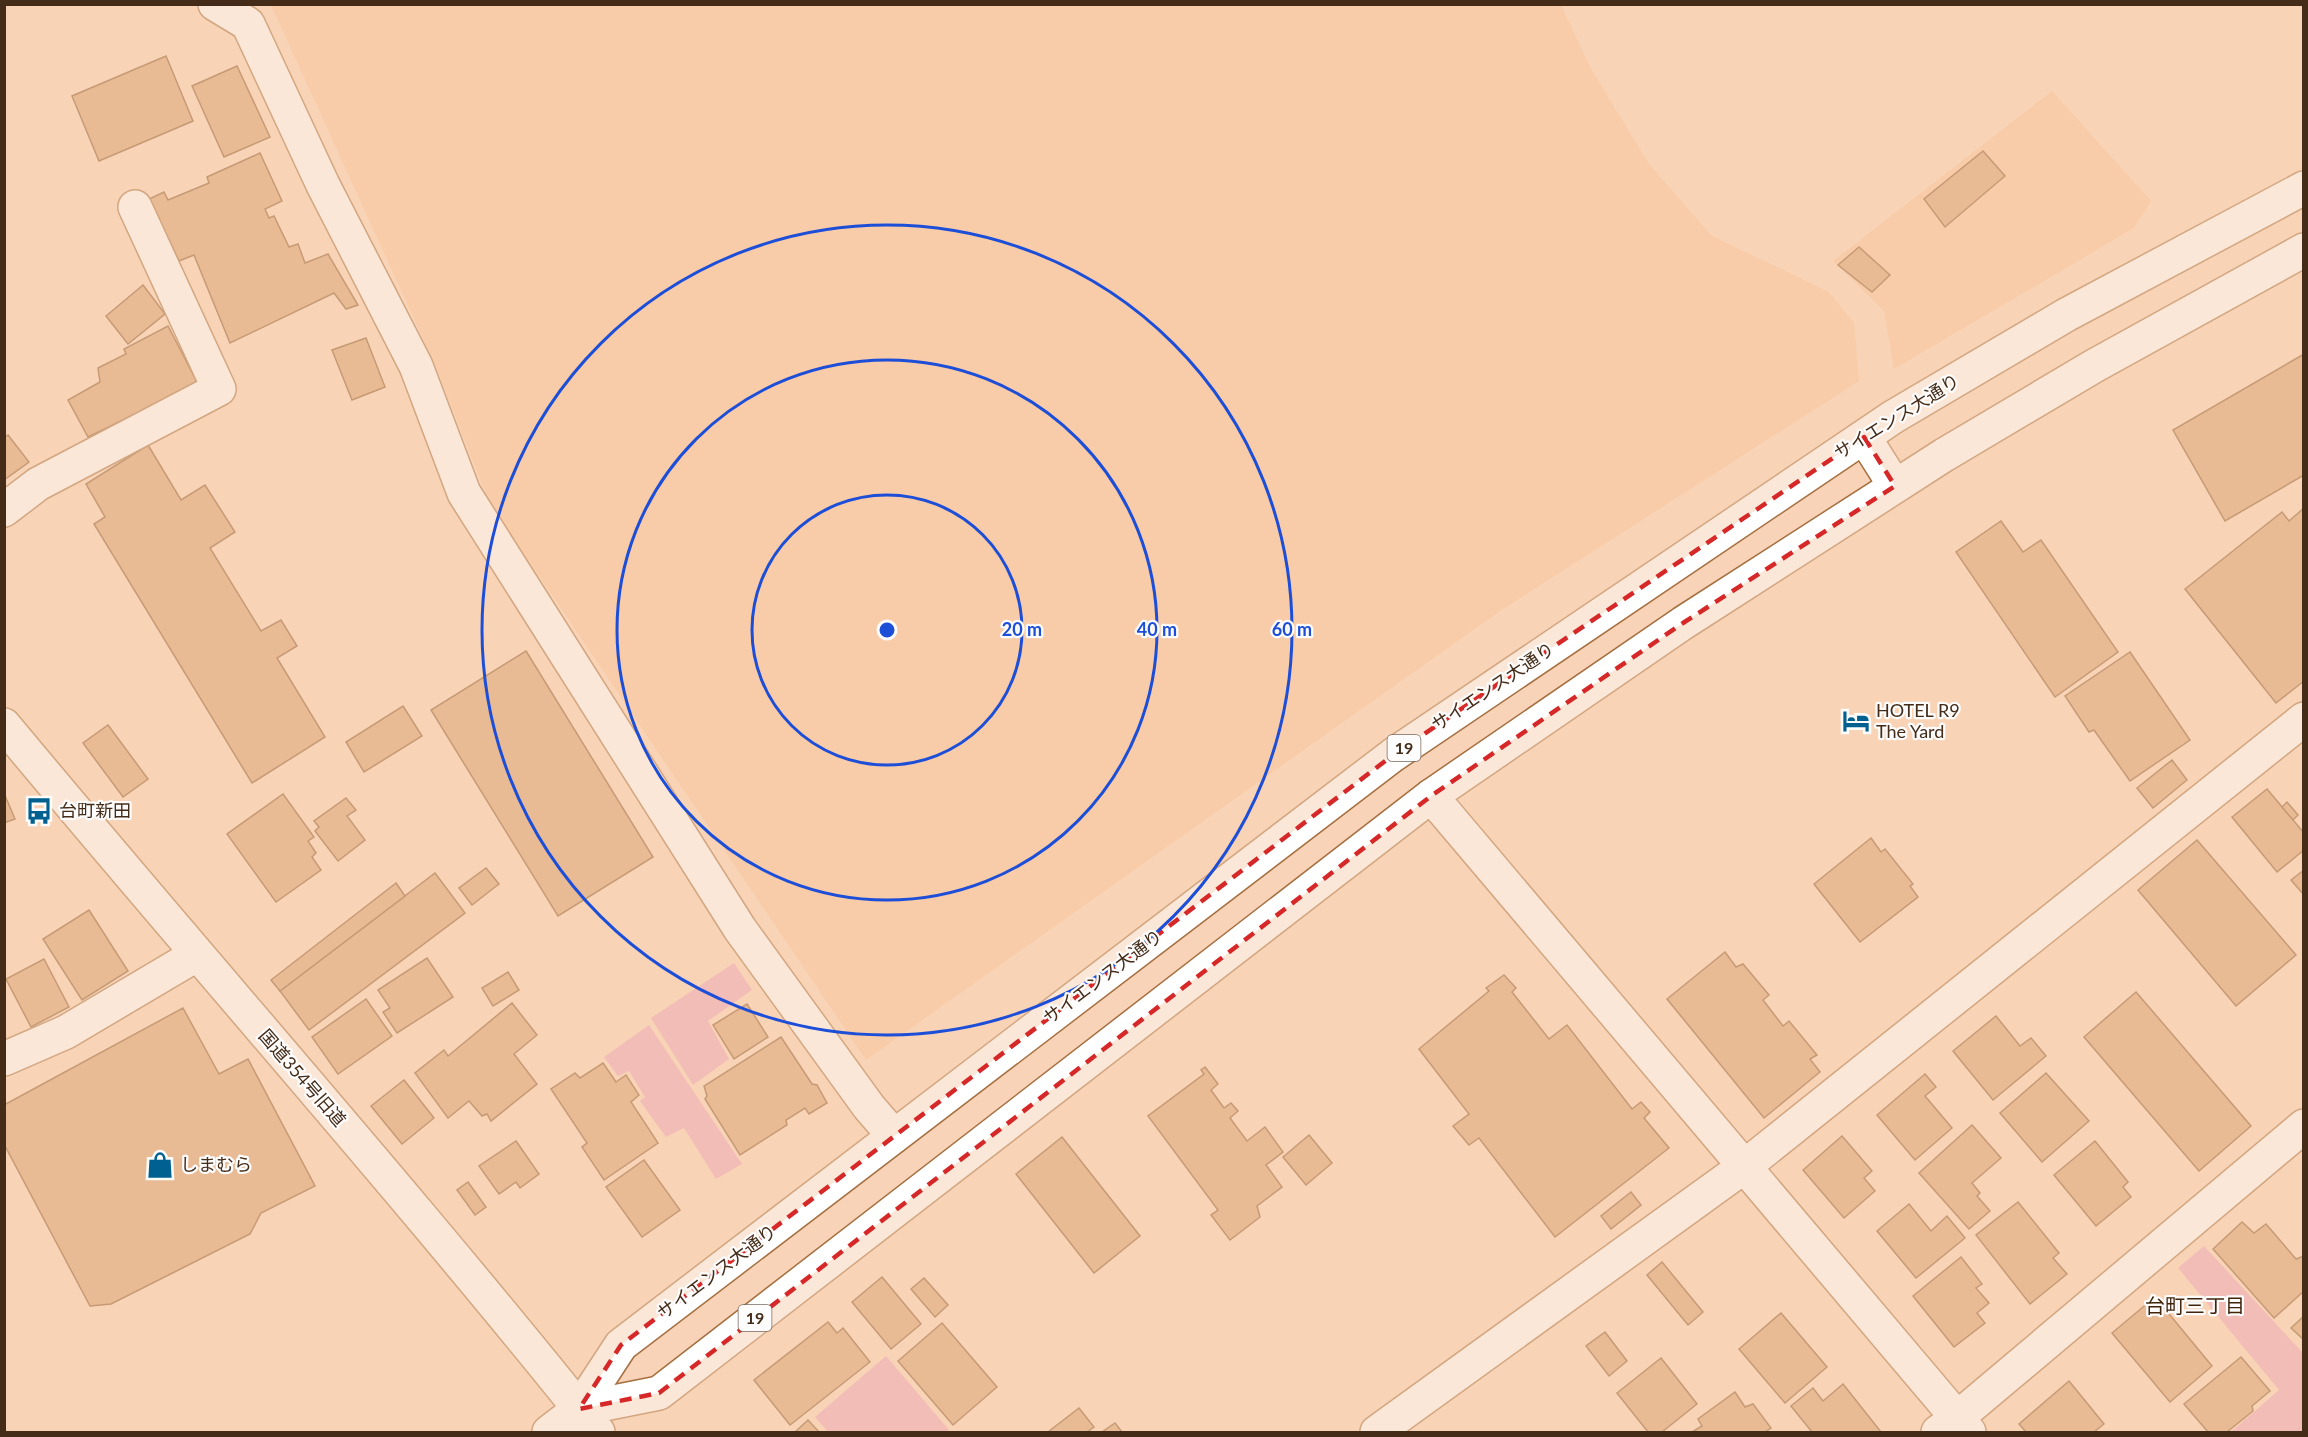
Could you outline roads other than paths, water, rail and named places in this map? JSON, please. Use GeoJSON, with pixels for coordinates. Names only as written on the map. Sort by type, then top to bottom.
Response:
{"type":"FeatureCollection","features":[{"type":"Feature","properties":{"kind":"street"},"geometry":{"type":"LineString","coordinates":[[215,4],[248,24],[323,184],[416,366],[464,493],[740,929],[869,1107],[894,1136]]}},
{"type":"Feature","properties":{"kind":"street","name":"サイエンス大通り"},"geometry":{"type":"LineString","coordinates":[[589,1421],[621,1345],[1393,755],[1864,437],[2066,315],[2304,188]]}},
{"type":"Feature","properties":{"kind":"street"},"geometry":{"type":"LineString","coordinates":[[4,510],[38,484],[219,389],[135,207]]}},
{"type":"Feature","properties":{"kind":"street","name":"サイエンス大通り"},"geometry":{"type":"LineString","coordinates":[[549,1432],[589,1421],[659,1393],[1431,796],[1683,623],[1895,486],[2094,366],[2304,250]]}},
{"type":"Feature","properties":{"kind":"street"},"geometry":{"type":"LineString","coordinates":[[1864,437],[1895,486]]}},
{"type":"Feature","properties":{"kind":"street"},"geometry":{"type":"LineString","coordinates":[[1377,1432],[1745,1166],[2304,719]]}},
{"type":"Feature","properties":{"kind":"street","name":"国道354号旧道"},"geometry":{"type":"LineString","coordinates":[[4,725],[196,955],[435,1234],[589,1421]]}},
{"type":"Feature","properties":{"kind":"street"},"geometry":{"type":"LineString","coordinates":[[1431,796],[1745,1166],[1955,1428],[2298,1140]]}},
{"type":"Feature","properties":{"kind":"street"},"geometry":{"type":"LineString","coordinates":[[4,1059],[66,1032],[196,955]]}},
{"type":"Feature","properties":{"kind":"place","name":"HOTEL R9 The Yard"},"geometry":{"type":"Point","coordinates":[1856,721]}},
{"type":"Feature","properties":{"kind":"place","name":"台町新田"},"geometry":{"type":"Point","coordinates":[39,811]}},
{"type":"Feature","properties":{"kind":"place","name":"しまむら"},"geometry":{"type":"Point","coordinates":[160,1165]}},
{"type":"Feature","properties":{"kind":"district","name":"台町三丁目"},"geometry":{"type":"Point","coordinates":[2195,1306]}}]}
